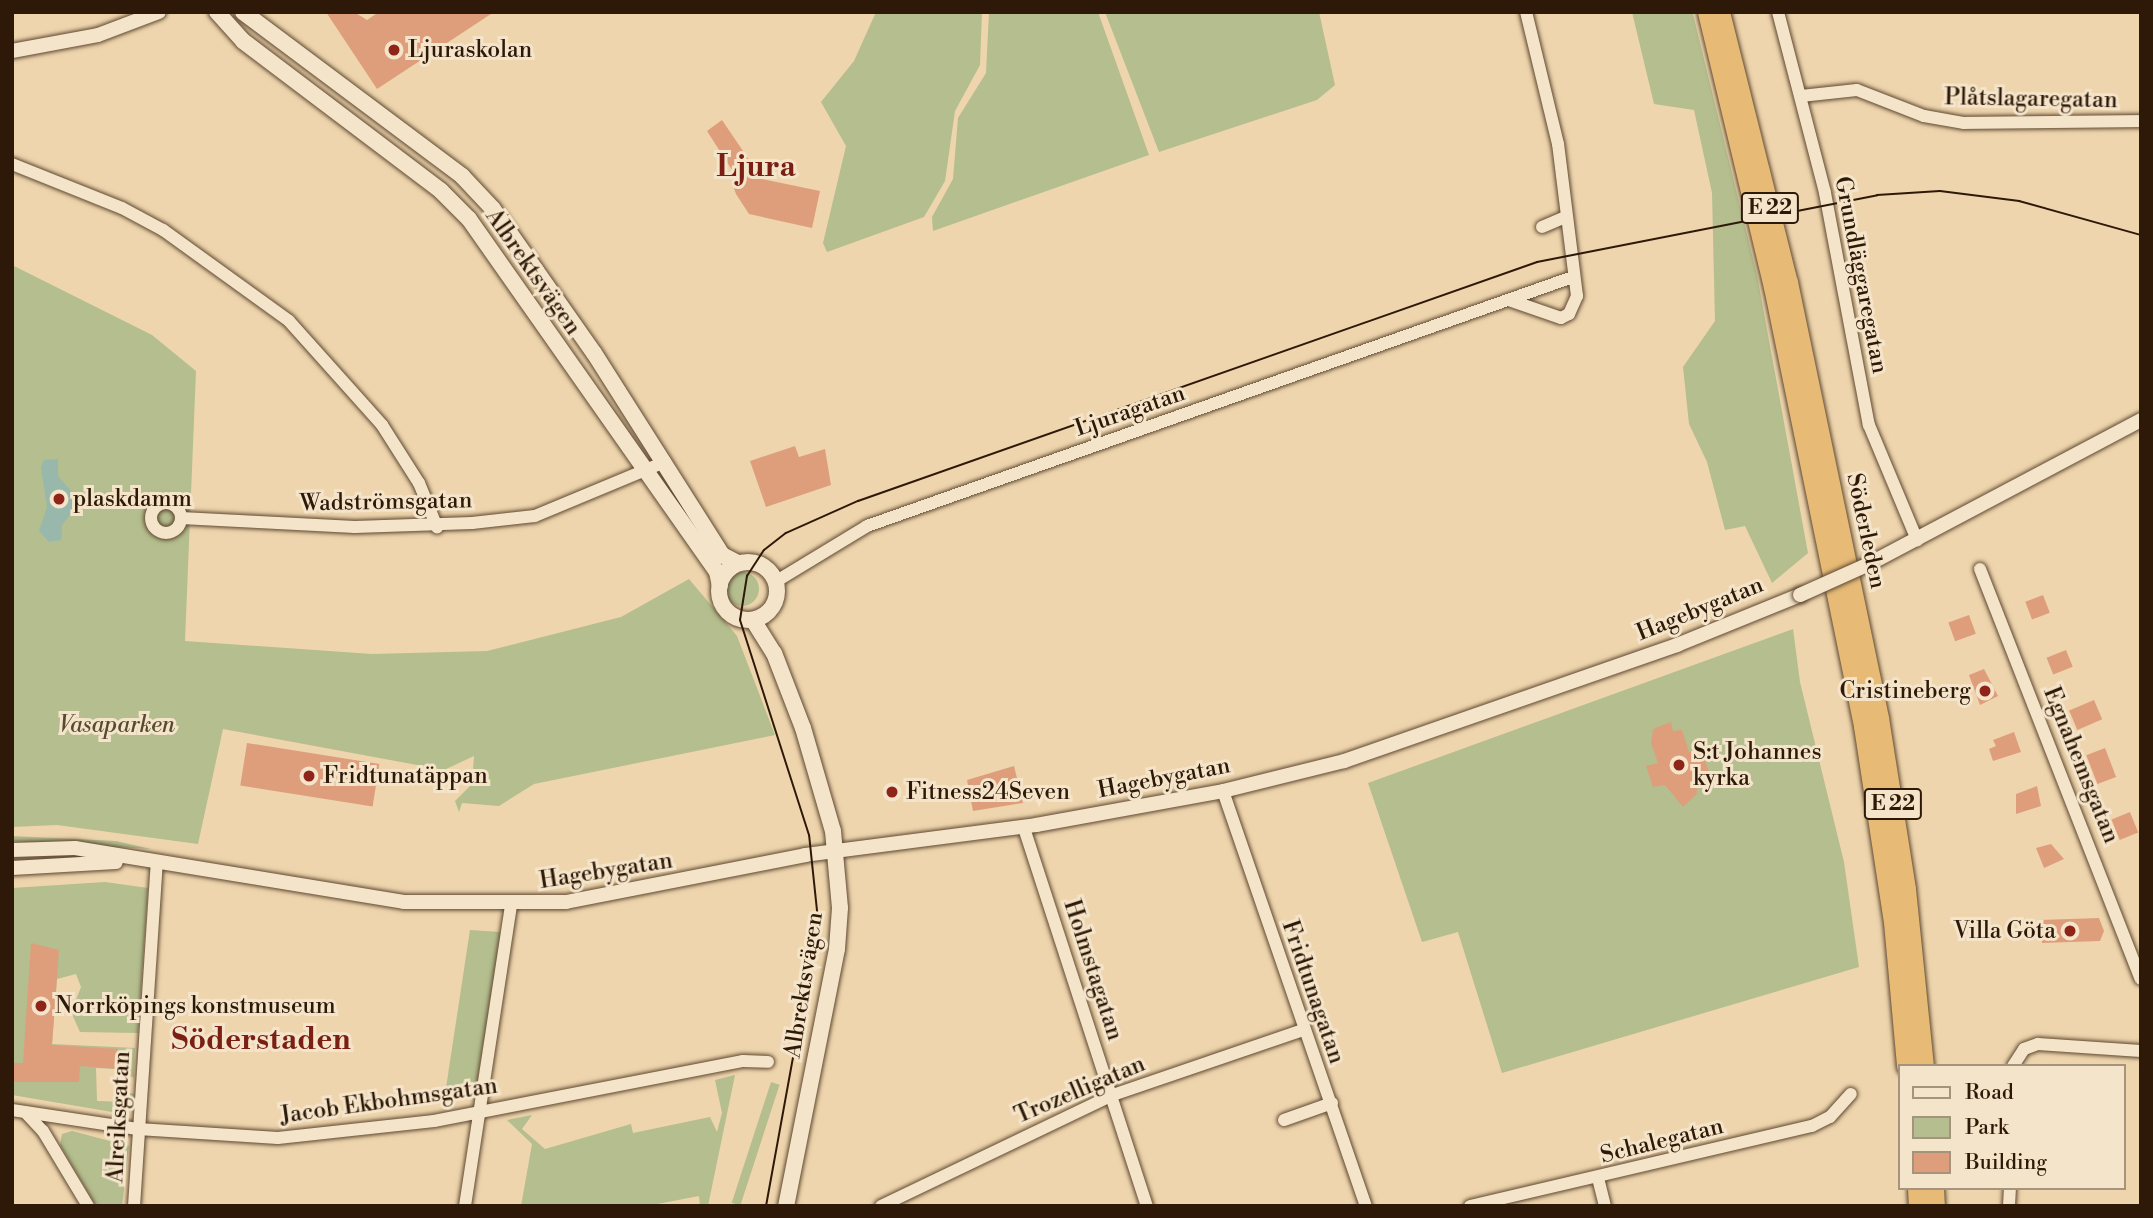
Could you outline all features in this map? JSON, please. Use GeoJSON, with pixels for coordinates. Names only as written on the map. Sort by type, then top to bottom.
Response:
{"type":"FeatureCollection","features":[{"type":"Feature","properties":{"kind":"highway","name":"Söderleden"},"geometry":{"type":"LineString","coordinates":[[1707,12],[1773,287],[1863,726],[1893,922],[1906,1064]]}},
{"type":"Feature","properties":{"kind":"highway","name":"Söderleden"},"geometry":{"type":"LineString","coordinates":[[1720,12],[1788,282],[1879,718],[1906,889],[1924,1064]]}},
{"type":"Feature","properties":{"kind":"main road","name":"Albrektsvägen"},"geometry":{"type":"LineString","coordinates":[[243,12],[462,177],[493,209],[665,462],[722,555],[738,563]]}},
{"type":"Feature","properties":{"kind":"main road","name":"Albrektsvägen"},"geometry":{"type":"LineString","coordinates":[[218,13],[243,41],[441,191],[469,219],[716,572],[720,586]]}},
{"type":"Feature","properties":{"kind":"main road"},"geometry":{"type":"LineString","coordinates":[[738,563],[763,566],[775,582],[770,609],[753,620],[726,610],[720,586],[738,563]]}},
{"type":"Feature","properties":{"kind":"main road","name":"Albrektsvägen"},"geometry":{"type":"LineString","coordinates":[[770,609],[774,653]]}},
{"type":"Feature","properties":{"kind":"main road","name":"Albrektsvägen"},"geometry":{"type":"LineString","coordinates":[[753,620],[774,653],[803,728],[836,851],[839,940],[786,1206]]}},
{"type":"Feature","properties":{"kind":"street"},"geometry":{"type":"LineString","coordinates":[[12,51],[88,38],[159,12]]}},
{"type":"Feature","properties":{"kind":"street"},"geometry":{"type":"LineString","coordinates":[[1509,300],[1562,318],[1575,306],[1558,144],[1526,12]]}},
{"type":"Feature","properties":{"kind":"street","name":"Grundläggaregatan"},"geometry":{"type":"LineString","coordinates":[[1778,12],[1801,96],[1869,425],[1917,540]]}},
{"type":"Feature","properties":{"kind":"street","name":"Plåtslagaregatan"},"geometry":{"type":"LineString","coordinates":[[1801,96],[1834,88],[1857,90],[1924,116],[1964,123],[2141,121]]}},
{"type":"Feature","properties":{"kind":"street"},"geometry":{"type":"LineString","coordinates":[[12,164],[153,225],[289,321],[382,425],[419,483],[437,527]]}},
{"type":"Feature","properties":{"kind":"street"},"geometry":{"type":"LineString","coordinates":[[1542,227],[1566,217]]}},
{"type":"Feature","properties":{"kind":"street","name":"Ljuragatan"},"geometry":{"type":"LineString","coordinates":[[775,582],[867,526],[1573,277]]}},
{"type":"Feature","properties":{"kind":"street","name":"Hagebygatan"},"geometry":{"type":"LineString","coordinates":[[12,850],[75,848],[132,860],[404,902],[511,906],[576,900],[836,851],[1024,828],[1223,791],[1374,751],[1678,645],[1869,564],[2141,420]]}},
{"type":"Feature","properties":{"kind":"street","name":"Wadströmsgatan"},"geometry":{"type":"LineString","coordinates":[[181,518],[437,527],[535,516],[665,462]]}},
{"type":"Feature","properties":{"kind":"street","name":"Egnahemsgatan"},"geometry":{"type":"LineString","coordinates":[[1980,569],[2141,979]]}},
{"type":"Feature","properties":{"kind":"street","name":"Fridtunagatan"},"geometry":{"type":"LineString","coordinates":[[1223,791],[1303,1030],[1332,1103],[1366,1206]]}},
{"type":"Feature","properties":{"kind":"street","name":"Holmstagatan"},"geometry":{"type":"LineString","coordinates":[[1024,828],[1147,1206]]}},
{"type":"Feature","properties":{"kind":"street","name":"Hagebygatan"},"geometry":{"type":"LineString","coordinates":[[12,868],[132,860]]}},
{"type":"Feature","properties":{"kind":"street","name":"Alreiksgatan"},"geometry":{"type":"LineString","coordinates":[[134,1206],[158,863]]}},
{"type":"Feature","properties":{"kind":"street"},"geometry":{"type":"LineString","coordinates":[[465,1206],[511,906]]}},
{"type":"Feature","properties":{"kind":"street","name":"Trozelligatan"},"geometry":{"type":"LineString","coordinates":[[881,1206],[1113,1095],[1303,1030]]}},
{"type":"Feature","properties":{"kind":"street"},"geometry":{"type":"LineString","coordinates":[[2014,1064],[2024,1049],[2038,1044],[2141,1051]]}},
{"type":"Feature","properties":{"kind":"street","name":"Jacob Ekbohmsgatan"},"geometry":{"type":"LineString","coordinates":[[19,1111],[138,1129],[278,1138],[481,1112],[743,1060],[768,1062]]}},
{"type":"Feature","properties":{"kind":"street","name":"Schalegatan"},"geometry":{"type":"LineString","coordinates":[[1470,1206],[1812,1126],[1851,1094]]}},
{"type":"Feature","properties":{"kind":"street"},"geometry":{"type":"LineString","coordinates":[[1284,1120],[1332,1103]]}},
{"type":"Feature","properties":{"kind":"street"},"geometry":{"type":"LineString","coordinates":[[19,1111],[43,1130],[88,1206]]}},
{"type":"Feature","properties":{"kind":"street"},"geometry":{"type":"LineString","coordinates":[[1598,1178],[1605,1206]]}},
{"type":"Feature","properties":{"kind":"green space"},"geometry":{"type":"Polygon","coordinates":[[[876,12],[982,12],[980,65],[955,111],[945,181],[924,217],[827,252],[823,243],[846,146],[821,102],[854,61],[876,12]]]}},
{"type":"Feature","properties":{"kind":"green space"},"geometry":{"type":"Polygon","coordinates":[[[989,12],[1098,12],[1149,155],[933,231],[932,217],[953,179],[958,118],[986,73],[989,12]]]}},
{"type":"Feature","properties":{"kind":"green space"},"geometry":{"type":"Polygon","coordinates":[[[1105,12],[1319,12],[1335,85],[1317,100],[1159,152],[1105,12]]]}},
{"type":"Feature","properties":{"kind":"green space"},"geometry":{"type":"Polygon","coordinates":[[[1632,12],[1693,14],[1757,275],[1808,553],[1772,583],[1745,526],[1725,530],[1707,462],[1689,424],[1683,367],[1715,321],[1712,193],[1694,110],[1654,104],[1632,12]]]}},
{"type":"Feature","properties":{"kind":"green space","name":"Vasaparken"},"geometry":{"type":"Polygon","coordinates":[[[12,265],[152,335],[196,371],[185,641],[372,654],[487,651],[621,617],[689,579],[737,636],[775,735],[534,784],[499,806],[462,803],[459,812],[455,801],[472,784],[474,756],[444,770],[223,729],[198,844],[57,825],[12,827],[12,265]]]}},
{"type":"Feature","properties":{"kind":"green space"},"geometry":{"type":"Polygon","coordinates":[[[742,572],[754,577],[759,589],[754,601],[742,606],[730,601],[725,589],[730,577],[742,572]]]}},
{"type":"Feature","properties":{"kind":"green space"},"geometry":{"type":"Polygon","coordinates":[[[1793,629],[1800,682],[1844,862],[1859,967],[1502,1073],[1458,932],[1422,942],[1368,783],[1793,629]]]}},
{"type":"Feature","properties":{"kind":"green space"},"geometry":{"type":"Polygon","coordinates":[[[12,836],[116,841],[151,849],[12,841],[12,836]]]}},
{"type":"Feature","properties":{"kind":"green space"},"geometry":{"type":"Polygon","coordinates":[[[105,882],[148,888],[138,1033],[80,1032],[71,1012],[81,987],[76,974],[57,979],[52,1044],[135,1048],[134,1078],[119,1069],[96,1068],[97,1101],[129,1102],[130,1093],[135,1094],[133,1107],[124,1114],[12,1095],[12,888],[105,882]]]}},
{"type":"Feature","properties":{"kind":"green space"},"geometry":{"type":"Polygon","coordinates":[[[470,930],[501,932],[477,1084],[465,1098],[444,1101],[470,930]]]}},
{"type":"Feature","properties":{"kind":"green space"},"geometry":{"type":"Polygon","coordinates":[[[735,1075],[708,1206],[700,1206],[699,1196],[647,1206],[521,1206],[532,1144],[507,1120],[532,1115],[522,1129],[545,1149],[631,1124],[633,1133],[710,1117],[717,1132],[722,1113],[715,1080],[735,1075]]]}},
{"type":"Feature","properties":{"kind":"green space"},"geometry":{"type":"Polygon","coordinates":[[[771,1082],[780,1085],[740,1206],[732,1203],[771,1082]]]}},
{"type":"Feature","properties":{"kind":"green space"},"geometry":{"type":"Polygon","coordinates":[[[72,1131],[129,1146],[122,1206],[96,1206],[60,1145],[62,1134],[72,1131]]]}},
{"type":"Feature","properties":{"kind":"shaded area","name":"plaskdamm"},"geometry":{"type":"Polygon","coordinates":[[[58,459],[58,476],[71,491],[73,511],[62,525],[61,540],[49,542],[39,531],[47,507],[41,467],[44,460],[58,459]]]}},
{"type":"Feature","properties":{"kind":"building","name":"Ljuraskolan"},"geometry":{"type":"Polygon","coordinates":[[[326,12],[354,12],[367,20],[379,12],[494,12],[377,89],[326,12]]]}},
{"type":"Feature","properties":{"kind":"building"},"geometry":{"type":"Polygon","coordinates":[[[722,120],[762,179],[820,191],[812,228],[749,214],[733,185],[739,181],[707,131],[722,120]]]}},
{"type":"Feature","properties":{"kind":"building"},"geometry":{"type":"Polygon","coordinates":[[[795,446],[799,457],[825,449],[831,485],[766,507],[750,461],[795,446]]]}},
{"type":"Feature","properties":{"kind":"building"},"geometry":{"type":"Polygon","coordinates":[[[2043,595],[2050,613],[2032,620],[2025,602],[2043,595]]]}},
{"type":"Feature","properties":{"kind":"building"},"geometry":{"type":"Polygon","coordinates":[[[1969,615],[1976,634],[1955,641],[1948,623],[1969,615]]]}},
{"type":"Feature","properties":{"kind":"building"},"geometry":{"type":"Polygon","coordinates":[[[2066,650],[2073,667],[2053,675],[2047,658],[2066,650]]]}},
{"type":"Feature","properties":{"kind":"building","name":"Cristineberg"},"geometry":{"type":"Polygon","coordinates":[[[1984,669],[1998,696],[1980,705],[1969,675],[1984,669]]]}},
{"type":"Feature","properties":{"kind":"building"},"geometry":{"type":"Polygon","coordinates":[[[2094,700],[2102,719],[2077,730],[2069,711],[2094,700]]]}},
{"type":"Feature","properties":{"kind":"building","name":"S:t Johannes kyrka"},"geometry":{"type":"Polygon","coordinates":[[[1671,722],[1673,731],[1682,730],[1689,752],[1700,749],[1709,771],[1696,776],[1697,794],[1683,807],[1665,785],[1653,787],[1646,766],[1658,763],[1651,743],[1653,729],[1671,722]]]}},
{"type":"Feature","properties":{"kind":"building"},"geometry":{"type":"Polygon","coordinates":[[[2014,732],[2021,752],[1993,761],[1989,749],[1996,746],[1993,740],[2014,732]]]}},
{"type":"Feature","properties":{"kind":"building","name":"Fridtunatäppan"},"geometry":{"type":"Polygon","coordinates":[[[247,743],[379,764],[373,806],[240,785],[247,743]]]}},
{"type":"Feature","properties":{"kind":"building"},"geometry":{"type":"Polygon","coordinates":[[[2105,748],[2116,777],[2097,784],[2086,755],[2105,748]]]}},
{"type":"Feature","properties":{"kind":"building"},"geometry":{"type":"Polygon","coordinates":[[[1014,766],[1023,803],[973,811],[967,780],[1014,766]]]}},
{"type":"Feature","properties":{"kind":"building"},"geometry":{"type":"Polygon","coordinates":[[[2037,786],[2041,806],[2016,814],[2016,794],[2037,786]]]}},
{"type":"Feature","properties":{"kind":"building"},"geometry":{"type":"Polygon","coordinates":[[[2130,812],[2138,832],[2120,840],[2111,819],[2130,812]]]}},
{"type":"Feature","properties":{"kind":"building"},"geometry":{"type":"Polygon","coordinates":[[[2051,844],[2064,859],[2044,868],[2036,848],[2051,844]]]}},
{"type":"Feature","properties":{"kind":"building","name":"Villa Göta"},"geometry":{"type":"Polygon","coordinates":[[[2099,918],[2104,931],[2100,941],[2042,943],[2040,920],[2099,918]]]}},
{"type":"Feature","properties":{"kind":"building","name":"Norrköpings konstmuseum"},"geometry":{"type":"Polygon","coordinates":[[[31,943],[59,950],[52,1045],[118,1049],[117,1069],[80,1066],[79,1082],[12,1082],[12,1063],[23,1063],[31,943]]]}},
{"type":"Feature","properties":{"kind":"tram line"},"geometry":{"type":"LineString","coordinates":[[766,1206],[818,920],[809,835],[740,620],[747,576],[764,550],[786,533],[858,501],[1537,262],[1877,195],[1940,191],[2019,201],[2141,235]]}},
{"type":"Feature","properties":{"kind":"place","name":"Ljuraskolan"},"geometry":{"type":"Point","coordinates":[394,50]}},
{"type":"Feature","properties":{"kind":"place","name":"plaskdamm"},"geometry":{"type":"Point","coordinates":[59,499]}},
{"type":"Feature","properties":{"kind":"place","name":"Cristineberg"},"geometry":{"type":"Point","coordinates":[1985,691]}},
{"type":"Feature","properties":{"kind":"place","name":"S:t Johannes kyrka"},"geometry":{"type":"Point","coordinates":[1679,765]}},
{"type":"Feature","properties":{"kind":"place","name":"Fridtunatäppan"},"geometry":{"type":"Point","coordinates":[309,776]}},
{"type":"Feature","properties":{"kind":"place","name":"Fitness24Seven"},"geometry":{"type":"Point","coordinates":[892,792]}},
{"type":"Feature","properties":{"kind":"place","name":"Villa Göta"},"geometry":{"type":"Point","coordinates":[2070,931]}},
{"type":"Feature","properties":{"kind":"place","name":"Norrköpings konstmuseum"},"geometry":{"type":"Point","coordinates":[41,1006]}},
{"type":"Feature","properties":{"kind":"district","name":"Ljura"},"geometry":{"type":"Point","coordinates":[756,167]}},
{"type":"Feature","properties":{"kind":"district","name":"Söderstaden"},"geometry":{"type":"Point","coordinates":[261,1040]}}]}
